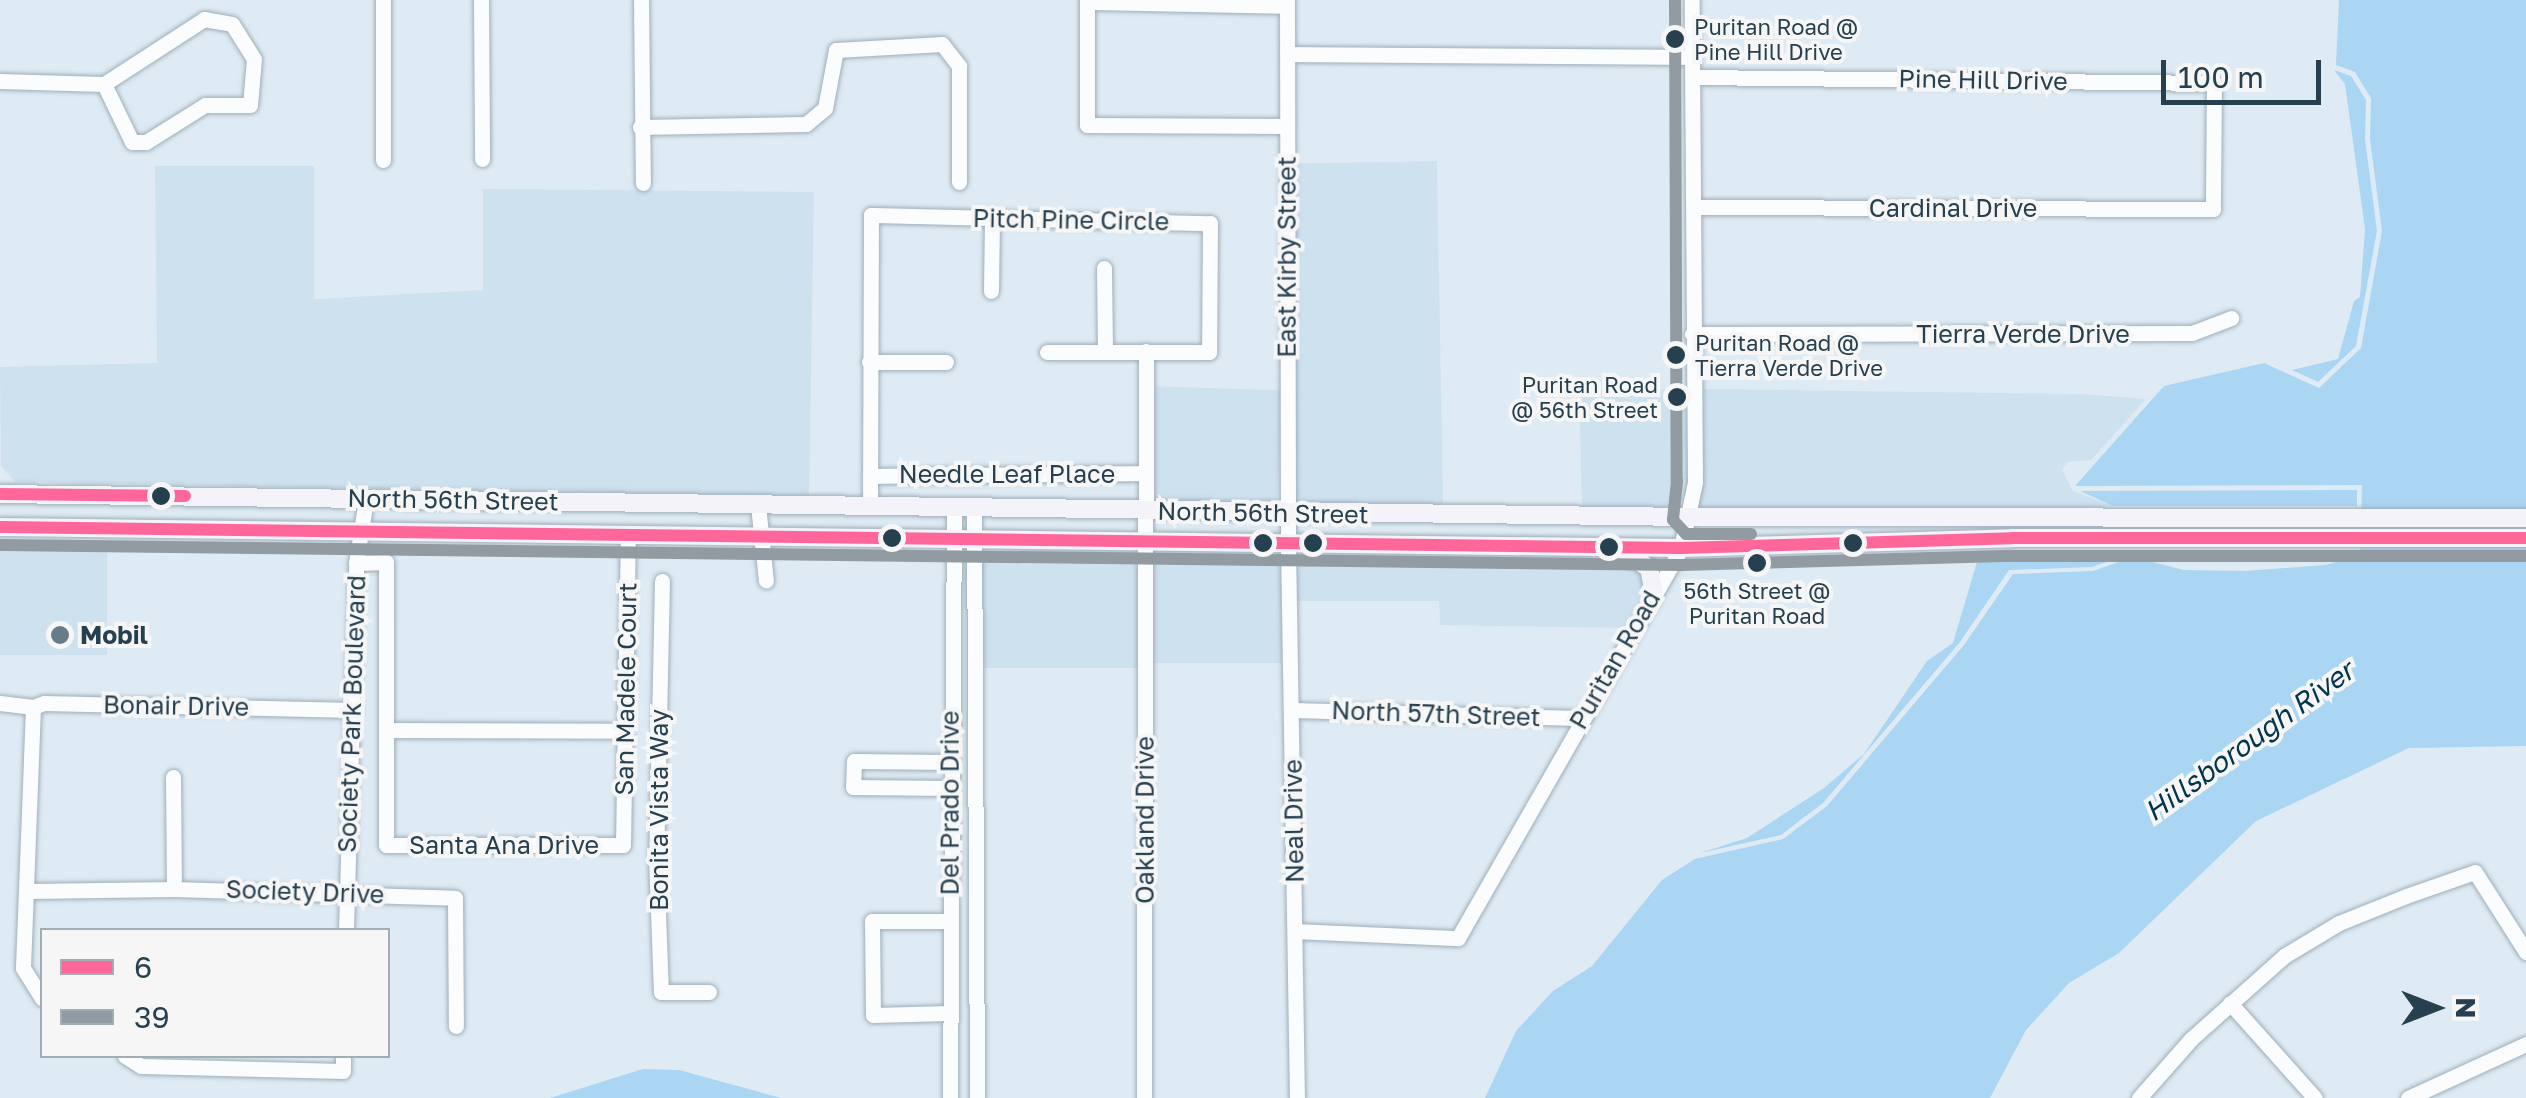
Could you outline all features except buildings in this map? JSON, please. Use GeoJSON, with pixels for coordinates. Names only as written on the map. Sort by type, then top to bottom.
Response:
{"type":"FeatureCollection","features":[{"type":"Feature","properties":{"kind":"main road","name":"North 56th Street"},"geometry":{"type":"LineString","coordinates":[[0,494],[1145,512],[1961,517],[2358,525],[2526,538]]}},
{"type":"Feature","properties":{"kind":"main road"},"geometry":{"type":"LineString","coordinates":[[1460,514],[1460,546]]}},
{"type":"Feature","properties":{"kind":"main road"},"geometry":{"type":"LineString","coordinates":[[1961,517],[1961,539]]}},
{"type":"Feature","properties":{"kind":"main road","name":"North 56th Street"},"geometry":{"type":"LineString","coordinates":[[0,527],[1681,548],[2526,518]]}},
{"type":"Feature","properties":{"kind":"main road"},"geometry":{"type":"LineString","coordinates":[[1620,547],[1649,568],[1654,593]]}},
{"type":"Feature","properties":{"kind":"street"},"geometry":{"type":"LineString","coordinates":[[382,160],[383,0]]}},
{"type":"Feature","properties":{"kind":"street"},"geometry":{"type":"LineString","coordinates":[[481,0],[482,158]]}},
{"type":"Feature","properties":{"kind":"street"},"geometry":{"type":"LineString","coordinates":[[640,0],[643,183]]}},
{"type":"Feature","properties":{"kind":"street","name":"Puritan Road"},"geometry":{"type":"LineString","coordinates":[[1296,931],[1458,938],[1580,718],[1681,548],[1695,482],[1692,0]]}},
{"type":"Feature","properties":{"kind":"street"},"geometry":{"type":"LineString","coordinates":[[1286,126],[1087,125],[1088,1],[1287,3]]}},
{"type":"Feature","properties":{"kind":"street","name":"East Kirby Street"},"geometry":{"type":"LineString","coordinates":[[1287,3],[1288,545]]}},
{"type":"Feature","properties":{"kind":"street"},"geometry":{"type":"LineString","coordinates":[[0,81],[104,84],[204,19],[232,24],[254,59],[252,103],[205,105],[154,140],[132,142],[104,84]]}},
{"type":"Feature","properties":{"kind":"street"},"geometry":{"type":"LineString","coordinates":[[640,127],[806,124],[825,108],[836,50],[942,44],[959,66],[960,182]]}},
{"type":"Feature","properties":{"kind":"street"},"geometry":{"type":"LineString","coordinates":[[1287,54],[1692,57]]}},
{"type":"Feature","properties":{"kind":"street","name":"Pine Hill Drive"},"geometry":{"type":"LineString","coordinates":[[1692,78],[2214,83],[2212,209]]}},
{"type":"Feature","properties":{"kind":"street","name":"Cardinal Drive"},"geometry":{"type":"LineString","coordinates":[[1693,207],[2212,209]]}},
{"type":"Feature","properties":{"kind":"street","name":"Pitch Pine Circle"},"geometry":{"type":"LineString","coordinates":[[870,506],[871,215],[1210,223],[1209,352],[1146,351]]}},
{"type":"Feature","properties":{"kind":"street"},"geometry":{"type":"LineString","coordinates":[[992,216],[992,291]]}},
{"type":"Feature","properties":{"kind":"street"},"geometry":{"type":"LineString","coordinates":[[1104,268],[1105,351]]}},
{"type":"Feature","properties":{"kind":"street","name":"Tierra Verde Drive"},"geometry":{"type":"LineString","coordinates":[[1692,334],[2192,334],[2231,318]]}},
{"type":"Feature","properties":{"kind":"street"},"geometry":{"type":"LineString","coordinates":[[1047,352],[1146,351],[1145,512]]}},
{"type":"Feature","properties":{"kind":"street"},"geometry":{"type":"LineString","coordinates":[[870,362],[946,362]]}},
{"type":"Feature","properties":{"kind":"street","name":"Needle Leaf Place"},"geometry":{"type":"LineString","coordinates":[[870,476],[1144,473]]}},
{"type":"Feature","properties":{"kind":"street","name":"Society Park Boulevard"},"geometry":{"type":"LineString","coordinates":[[346,928],[356,563],[366,499]]}},
{"type":"Feature","properties":{"kind":"street"},"geometry":{"type":"LineString","coordinates":[[758,505],[766,580]]}},
{"type":"Feature","properties":{"kind":"street","name":"Del Prado Drive"},"geometry":{"type":"LineString","coordinates":[[950,1098],[954,508]]}},
{"type":"Feature","properties":{"kind":"street"},"geometry":{"type":"LineString","coordinates":[[974,508],[977,1098]]}},
{"type":"Feature","properties":{"kind":"street","name":"Oakland Drive"},"geometry":{"type":"LineString","coordinates":[[1144,1098],[1145,512]]}},
{"type":"Feature","properties":{"kind":"street","name":"San Madele Court"},"geometry":{"type":"LineString","coordinates":[[623,846],[628,533]]}},
{"type":"Feature","properties":{"kind":"street","name":"Neal Drive"},"geometry":{"type":"LineString","coordinates":[[1288,545],[1297,1098]]}},
{"type":"Feature","properties":{"kind":"street"},"geometry":{"type":"LineString","coordinates":[[356,563],[386,562],[387,730],[626,731]]}},
{"type":"Feature","properties":{"kind":"street","name":"Bonita Vista Way"},"geometry":{"type":"LineString","coordinates":[[662,581],[656,857],[661,992],[709,992]]}},
{"type":"Feature","properties":{"kind":"street","name":"Bonair Drive"},"geometry":{"type":"LineString","coordinates":[[0,703],[34,707],[44,704],[354,710]]}},
{"type":"Feature","properties":{"kind":"street"},"geometry":{"type":"LineString","coordinates":[[34,707],[23,968],[40,995]]}},
{"type":"Feature","properties":{"kind":"street","name":"North 57th Street"},"geometry":{"type":"LineString","coordinates":[[1292,710],[1580,718]]}},
{"type":"Feature","properties":{"kind":"street","name":"Santa Ana Drive"},"geometry":{"type":"LineString","coordinates":[[387,730],[386,845],[623,846]]}},
{"type":"Feature","properties":{"kind":"street"},"geometry":{"type":"LineString","coordinates":[[951,762],[854,761],[853,787],[951,788]]}},
{"type":"Feature","properties":{"kind":"street"},"geometry":{"type":"LineString","coordinates":[[173,777],[174,889]]}},
{"type":"Feature","properties":{"kind":"street"},"geometry":{"type":"LineString","coordinates":[[2139,1098],[2230,1003],[2284,956],[2339,922],[2475,872],[2526,952]]}},
{"type":"Feature","properties":{"kind":"street","name":"Society Drive"},"geometry":{"type":"LineString","coordinates":[[28,891],[174,889],[455,898],[456,1026]]}},
{"type":"Feature","properties":{"kind":"street"},"geometry":{"type":"LineString","coordinates":[[949,1013],[873,1015],[872,921],[950,921]]}},
{"type":"Feature","properties":{"kind":"street"},"geometry":{"type":"LineString","coordinates":[[2230,1003],[2315,1098]]}},
{"type":"Feature","properties":{"kind":"street"},"geometry":{"type":"LineString","coordinates":[[2408,1098],[2526,1044]]}},
{"type":"Feature","properties":{"kind":"street"},"geometry":{"type":"LineString","coordinates":[[129,1058],[140,1066],[343,1063]]}},
{"type":"Feature","properties":{"kind":"shaded area"},"geometry":{"type":"Polygon","coordinates":[[[1437,161],[1443,505],[1295,508],[1289,164],[1437,161]]]}},
{"type":"Feature","properties":{"kind":"shaded area"},"geometry":{"type":"Polygon","coordinates":[[[155,166],[314,166],[314,299],[483,290],[483,189],[814,192],[809,496],[15,482],[1,466],[0,367],[157,363],[155,166]]]}},
{"type":"Feature","properties":{"kind":"shaded area"},"geometry":{"type":"Polygon","coordinates":[[[1152,386],[1281,391],[1277,505],[1148,501],[1152,386]]]}},
{"type":"Feature","properties":{"kind":"shaded area"},"geometry":{"type":"Polygon","coordinates":[[[1579,389],[1686,389],[1688,482],[1684,509],[1582,507],[1579,389]]]}},
{"type":"Feature","properties":{"kind":"shaded area"},"geometry":{"type":"Polygon","coordinates":[[[1699,389],[2081,394],[2146,399],[2091,460],[2068,462],[2062,470],[2073,491],[2113,506],[2044,511],[1697,509],[1699,389]]]}},
{"type":"Feature","properties":{"kind":"shaded area"},"geometry":{"type":"Polygon","coordinates":[[[0,543],[107,543],[107,655],[0,655],[0,543]]]}},
{"type":"Feature","properties":{"kind":"shaded area"},"geometry":{"type":"Polygon","coordinates":[[[981,549],[1139,549],[1139,668],[981,668],[981,549]]]}},
{"type":"Feature","properties":{"kind":"shaded area"},"geometry":{"type":"Polygon","coordinates":[[[1151,550],[1282,550],[1282,663],[1151,663],[1151,550]]]}},
{"type":"Feature","properties":{"kind":"shaded area"},"geometry":{"type":"Polygon","coordinates":[[[1294,551],[1618,553],[1643,571],[1648,587],[1627,628],[1440,625],[1439,601],[1295,601],[1294,551]]]}},
{"type":"Feature","properties":{"kind":"water","name":"Hillsborough River"},"geometry":{"type":"Polygon","coordinates":[[[2339,0],[2526,0],[2526,746],[2409,748],[2256,821],[2119,953],[2069,983],[2026,1030],[1990,1098],[1485,1098],[1516,1031],[1553,991],[1592,966],[1662,880],[1695,859],[1783,839],[1827,806],[1964,645],[2013,574],[2093,571],[2133,557],[2184,570],[2244,571],[2325,565],[2360,556],[2362,485],[2075,486],[2164,386],[2264,363],[2319,388],[2361,348],[2382,231],[2370,139],[2371,98],[2355,72],[2336,65],[2339,0]]]}},
{"type":"Feature","properties":{"kind":"water"},"geometry":{"type":"Polygon","coordinates":[[[2334,70],[2351,76],[2366,100],[2365,139],[2377,231],[2356,346],[2318,382],[2292,370],[2338,359],[2354,301],[2360,297],[2365,229],[2345,84],[2334,70]]]}},
{"type":"Feature","properties":{"kind":"water"},"geometry":{"type":"Polygon","coordinates":[[[2357,490],[2357,510],[2356,506],[2113,506],[2080,491],[2357,490]]]}},
{"type":"Feature","properties":{"kind":"water"},"geometry":{"type":"Polygon","coordinates":[[[1979,555],[2126,555],[2092,567],[2009,570],[1960,642],[1823,803],[1781,835],[1700,853],[1747,838],[1824,788],[1864,754],[1927,661],[1953,643],[1979,555]]]}},
{"type":"Feature","properties":{"kind":"water"},"geometry":{"type":"Polygon","coordinates":[[[643,1069],[679,1070],[781,1098],[550,1098],[643,1069]]]}},
{"type":"Feature","properties":{"kind":"transit line","name":"39"},"geometry":{"type":"LineString","coordinates":[[1675,0],[1677,481],[1673,520],[1686,534],[1751,534]]}},
{"type":"Feature","properties":{"kind":"transit line","name":"6"},"geometry":{"type":"LineString","coordinates":[[0,494],[185,496]]}},
{"type":"Feature","properties":{"kind":"transit line","name":"6"},"geometry":{"type":"LineString","coordinates":[[0,527],[1681,548],[2012,538],[2526,538]]}},
{"type":"Feature","properties":{"kind":"transit line","name":"39"},"geometry":{"type":"LineString","coordinates":[[0,545],[1681,565],[2012,556],[2526,556]]}},
{"type":"Feature","properties":{"kind":"place","name":"Puritan Road @ Pine Hill Drive"},"geometry":{"type":"Point","coordinates":[1675,39]}},
{"type":"Feature","properties":{"kind":"place","name":"Puritan Road @ Tierra Verde Drive"},"geometry":{"type":"Point","coordinates":[1676,355]}},
{"type":"Feature","properties":{"kind":"place","name":"Puritan Road @ 56th Street"},"geometry":{"type":"Point","coordinates":[1677,397]}},
{"type":"Feature","properties":{"kind":"place","name":"56th Street @ Puritan Road"},"geometry":{"type":"Point","coordinates":[1757,563]}},
{"type":"Feature","properties":{"kind":"place","name":"Mobil"},"geometry":{"type":"Point","coordinates":[60,635]}}]}
